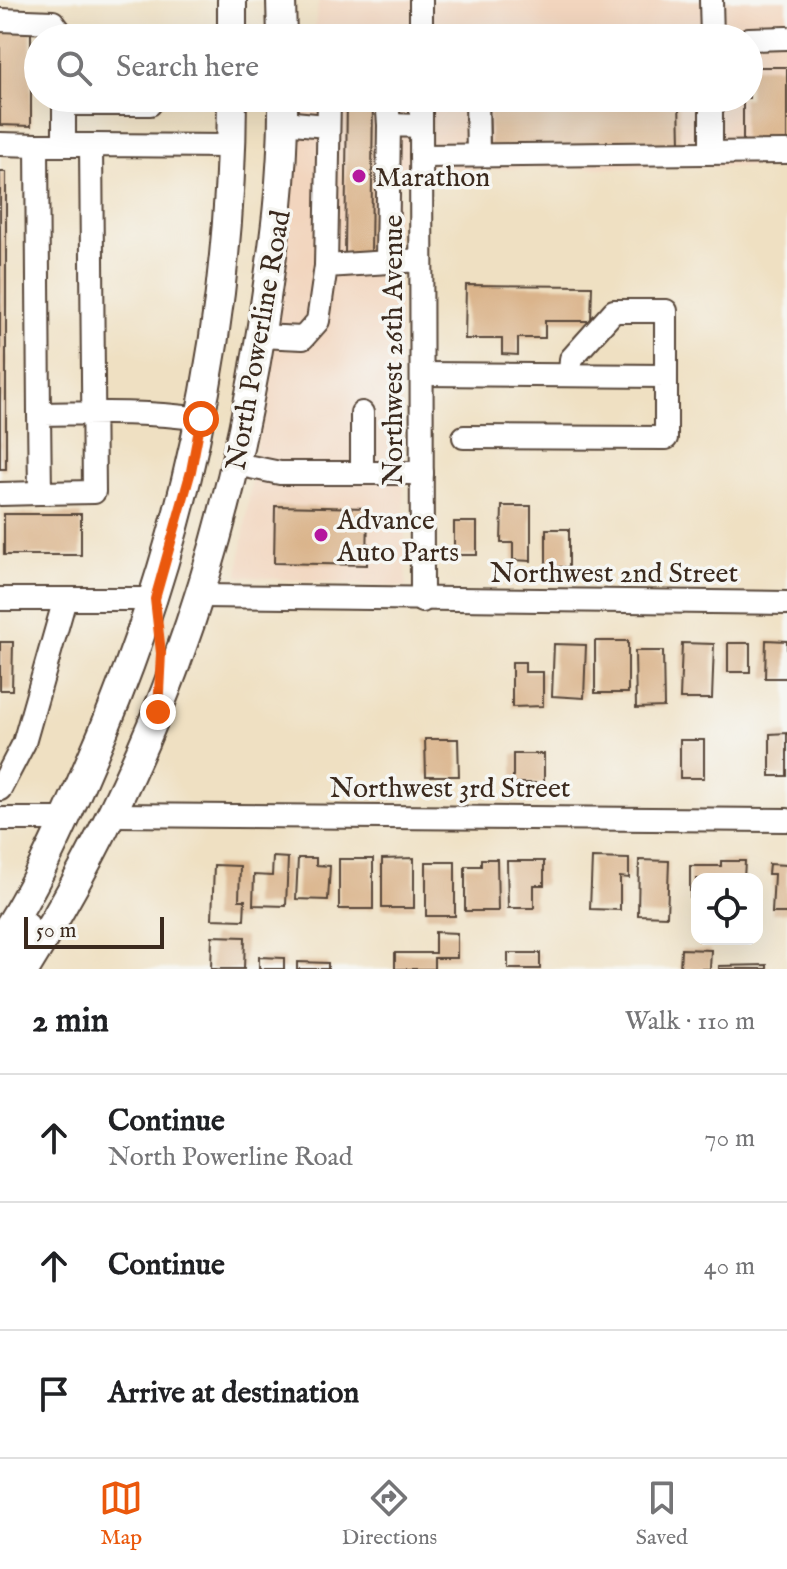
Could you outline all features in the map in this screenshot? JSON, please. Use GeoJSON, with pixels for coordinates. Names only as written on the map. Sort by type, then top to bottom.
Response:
{"type":"FeatureCollection","features":[{"type":"Feature","properties":{"kind":"main road"},"geometry":{"type":"LineString","coordinates":[[232,0],[232,24]]}},
{"type":"Feature","properties":{"kind":"main road"},"geometry":{"type":"LineString","coordinates":[[281,0],[282,24]]}},
{"type":"Feature","properties":{"kind":"main road","name":"North Powerline Road"},"geometry":{"type":"LineString","coordinates":[[0,940],[65,819],[155,599],[191,471],[213,350],[231,112]]}},
{"type":"Feature","properties":{"kind":"main road","name":"North Powerline Road"},"geometry":{"type":"LineString","coordinates":[[25,969],[113,815],[158,712],[202,596],[236,464],[260,336],[281,206],[283,112]]}},
{"type":"Feature","properties":{"kind":"main road"},"geometry":{"type":"LineString","coordinates":[[155,599],[161,653],[158,712]]}},
{"type":"Feature","properties":{"kind":"main road"},"geometry":{"type":"LineString","coordinates":[[0,969],[58,869],[64,847],[65,819]]}},
{"type":"Feature","properties":{"kind":"street"},"geometry":{"type":"LineString","coordinates":[[421,0],[421,24]]}},
{"type":"Feature","properties":{"kind":"street"},"geometry":{"type":"LineString","coordinates":[[711,0],[712,24]]}},
{"type":"Feature","properties":{"kind":"street"},"geometry":{"type":"LineString","coordinates":[[0,20],[54,24]]}},
{"type":"Feature","properties":{"kind":"street"},"geometry":{"type":"LineString","coordinates":[[763,39],[787,38]]}},
{"type":"Feature","properties":{"kind":"street"},"geometry":{"type":"LineString","coordinates":[[64,112],[64,145]]}},
{"type":"Feature","properties":{"kind":"street"},"geometry":{"type":"LineString","coordinates":[[288,112],[326,126]]}},
{"type":"Feature","properties":{"kind":"street"},"geometry":{"type":"LineString","coordinates":[[260,336],[303,338],[318,321],[326,266],[328,112]]}},
{"type":"Feature","properties":{"kind":"street"},"geometry":{"type":"LineString","coordinates":[[387,261],[388,112]]}},
{"type":"Feature","properties":{"kind":"street","name":"Northwest 26th Avenue"},"geometry":{"type":"LineString","coordinates":[[421,112],[422,601]]}},
{"type":"Feature","properties":{"kind":"street"},"geometry":{"type":"LineString","coordinates":[[477,112],[478,155]]}},
{"type":"Feature","properties":{"kind":"street"},"geometry":{"type":"LineString","coordinates":[[711,112],[711,152]]}},
{"type":"Feature","properties":{"kind":"street"},"geometry":{"type":"LineString","coordinates":[[389,125],[421,126]]}},
{"type":"Feature","properties":{"kind":"street"},"geometry":{"type":"LineString","coordinates":[[0,144],[230,146]]}},
{"type":"Feature","properties":{"kind":"street"},"geometry":{"type":"LineString","coordinates":[[37,145],[40,493]]}},
{"type":"Feature","properties":{"kind":"street"},"geometry":{"type":"LineString","coordinates":[[0,494],[94,492],[91,145]]}},
{"type":"Feature","properties":{"kind":"street"},"geometry":{"type":"LineString","coordinates":[[421,156],[787,152]]}},
{"type":"Feature","properties":{"kind":"street"},"geometry":{"type":"LineString","coordinates":[[326,266],[421,260]]}},
{"type":"Feature","properties":{"kind":"street"},"geometry":{"type":"LineString","coordinates":[[464,437],[666,438],[666,311],[614,311],[571,359],[570,375]]}},
{"type":"Feature","properties":{"kind":"street"},"geometry":{"type":"LineString","coordinates":[[422,374],[666,376]]}},
{"type":"Feature","properties":{"kind":"street"},"geometry":{"type":"LineString","coordinates":[[39,414],[165,413],[201,419]]}},
{"type":"Feature","properties":{"kind":"street"},"geometry":{"type":"LineString","coordinates":[[362,413],[362,473]]}},
{"type":"Feature","properties":{"kind":"street"},"geometry":{"type":"LineString","coordinates":[[236,464],[280,473],[422,473]]}},
{"type":"Feature","properties":{"kind":"street","name":"Northwest 2nd Street"},"geometry":{"type":"LineString","coordinates":[[202,596],[787,603]]}},
{"type":"Feature","properties":{"kind":"street"},"geometry":{"type":"LineString","coordinates":[[0,599],[155,599]]}},
{"type":"Feature","properties":{"kind":"street"},"geometry":{"type":"LineString","coordinates":[[0,789],[24,743],[65,599]]}},
{"type":"Feature","properties":{"kind":"street","name":"Northwest 3rd Street"},"geometry":{"type":"LineString","coordinates":[[113,815],[787,820]]}},
{"type":"Feature","properties":{"kind":"street"},"geometry":{"type":"LineString","coordinates":[[0,819],[65,819]]}},
{"type":"Feature","properties":{"kind":"shaded area"},"geometry":{"type":"Polygon","coordinates":[[[319,0],[787,0],[787,166],[397,170],[406,588],[238,576],[303,112],[763,112],[763,24],[315,24],[319,0]]]}},
{"type":"Feature","properties":{"kind":"building"},"geometry":{"type":"Polygon","coordinates":[[[0,27],[24,27],[24,112],[31,112],[31,126],[0,125],[0,27]]]}},
{"type":"Feature","properties":{"kind":"building"},"geometry":{"type":"Polygon","coordinates":[[[763,67],[787,67],[787,146],[743,147],[743,112],[763,112],[763,67]]]}},
{"type":"Feature","properties":{"kind":"building","name":"Marathon"},"geometry":{"type":"Polygon","coordinates":[[[347,112],[373,112],[371,256],[345,254],[347,112]]]}},
{"type":"Feature","properties":{"kind":"building"},"geometry":{"type":"Polygon","coordinates":[[[489,112],[679,112],[680,145],[490,147],[489,112]]]}},
{"type":"Feature","properties":{"kind":"building"},"geometry":{"type":"Polygon","coordinates":[[[0,172],[6,172],[6,469],[0,469],[0,172]]]}},
{"type":"Feature","properties":{"kind":"building"},"geometry":{"type":"Polygon","coordinates":[[[466,285],[592,286],[591,321],[545,321],[545,338],[518,338],[518,355],[502,354],[502,339],[465,339],[466,285]]]}},
{"type":"Feature","properties":{"kind":"building","name":"Advance Auto Parts"},"geometry":{"type":"Polygon","coordinates":[[[275,506],[368,508],[367,565],[274,563],[275,506]]]}},
{"type":"Feature","properties":{"kind":"building"},"geometry":{"type":"Polygon","coordinates":[[[502,506],[531,506],[531,561],[513,560],[513,543],[501,543],[502,506]]]}},
{"type":"Feature","properties":{"kind":"building"},"geometry":{"type":"Polygon","coordinates":[[[4,514],[81,514],[81,555],[4,555],[4,514]]]}},
{"type":"Feature","properties":{"kind":"building"},"geometry":{"type":"Polygon","coordinates":[[[454,522],[477,522],[477,555],[454,555],[454,522]]]}},
{"type":"Feature","properties":{"kind":"building"},"geometry":{"type":"Polygon","coordinates":[[[546,529],[569,529],[569,567],[546,567],[546,529]]]}},
{"type":"Feature","properties":{"kind":"building"},"geometry":{"type":"Polygon","coordinates":[[[766,640],[787,641],[787,678],[765,678],[766,640]]]}},
{"type":"Feature","properties":{"kind":"building"},"geometry":{"type":"Polygon","coordinates":[[[595,641],[628,641],[628,693],[595,693],[595,641]]]}},
{"type":"Feature","properties":{"kind":"building"},"geometry":{"type":"Polygon","coordinates":[[[0,642],[13,642],[12,690],[0,690],[0,642]]]}},
{"type":"Feature","properties":{"kind":"building"},"geometry":{"type":"Polygon","coordinates":[[[682,643],[714,644],[712,699],[680,699],[682,643]]]}},
{"type":"Feature","properties":{"kind":"building"},"geometry":{"type":"Polygon","coordinates":[[[728,643],[750,643],[750,672],[728,672],[728,643]]]}},
{"type":"Feature","properties":{"kind":"building"},"geometry":{"type":"Polygon","coordinates":[[[554,644],[586,645],[584,698],[552,696],[554,644]]]}},
{"type":"Feature","properties":{"kind":"building"},"geometry":{"type":"Polygon","coordinates":[[[635,651],[663,651],[664,707],[636,708],[635,651]]]}},
{"type":"Feature","properties":{"kind":"building"},"geometry":{"type":"Polygon","coordinates":[[[512,662],[525,662],[525,672],[543,672],[543,706],[512,707],[512,662]]]}},
{"type":"Feature","properties":{"kind":"building"},"geometry":{"type":"Polygon","coordinates":[[[787,733],[787,776],[770,776],[770,734],[787,733]]]}},
{"type":"Feature","properties":{"kind":"building"},"geometry":{"type":"Polygon","coordinates":[[[425,739],[458,739],[459,776],[426,776],[425,739]]]}},
{"type":"Feature","properties":{"kind":"building"},"geometry":{"type":"Polygon","coordinates":[[[680,740],[704,740],[704,778],[680,778],[680,740]]]}},
{"type":"Feature","properties":{"kind":"building"},"geometry":{"type":"Polygon","coordinates":[[[513,754],[544,754],[544,783],[513,783],[513,754]]]}},
{"type":"Feature","properties":{"kind":"building"},"geometry":{"type":"Polygon","coordinates":[[[273,857],[288,858],[286,906],[253,905],[254,875],[272,876],[273,857]]]}},
{"type":"Feature","properties":{"kind":"building"},"geometry":{"type":"Polygon","coordinates":[[[298,858],[316,858],[316,865],[330,866],[328,900],[296,899],[298,858]]]}},
{"type":"Feature","properties":{"kind":"building"},"geometry":{"type":"Polygon","coordinates":[[[414,858],[414,908],[382,908],[382,859],[414,858]]]}},
{"type":"Feature","properties":{"kind":"building"},"geometry":{"type":"Polygon","coordinates":[[[592,858],[629,859],[629,878],[620,877],[620,910],[590,909],[592,858]]]}},
{"type":"Feature","properties":{"kind":"building"},"geometry":{"type":"Polygon","coordinates":[[[339,859],[373,859],[373,909],[339,909],[339,859]]]}},
{"type":"Feature","properties":{"kind":"building"},"geometry":{"type":"Polygon","coordinates":[[[481,859],[497,859],[498,911],[465,911],[465,866],[481,866],[481,859]]]}},
{"type":"Feature","properties":{"kind":"building"},"geometry":{"type":"Polygon","coordinates":[[[639,860],[669,861],[667,916],[638,915],[639,860]]]}},
{"type":"Feature","properties":{"kind":"building"},"geometry":{"type":"Polygon","coordinates":[[[507,861],[544,861],[544,885],[534,885],[534,908],[508,908],[507,861]]]}},
{"type":"Feature","properties":{"kind":"building"},"geometry":{"type":"Polygon","coordinates":[[[721,861],[745,861],[744,873],[691,873],[690,901],[690,866],[721,866],[721,861]]]}},
{"type":"Feature","properties":{"kind":"building"},"geometry":{"type":"Polygon","coordinates":[[[426,862],[455,862],[455,916],[426,916],[426,862]]]}},
{"type":"Feature","properties":{"kind":"building"},"geometry":{"type":"Polygon","coordinates":[[[769,864],[787,865],[787,913],[772,913],[774,874],[768,874],[769,864]]]}},
{"type":"Feature","properties":{"kind":"building"},"geometry":{"type":"Polygon","coordinates":[[[214,865],[240,866],[239,900],[245,900],[244,920],[212,919],[214,865]]]}},
{"type":"Feature","properties":{"kind":"building"},"geometry":{"type":"Polygon","coordinates":[[[435,932],[457,933],[457,958],[434,958],[434,969],[395,969],[395,953],[435,953],[435,932]]]}},
{"type":"Feature","properties":{"kind":"building"},"geometry":{"type":"Polygon","coordinates":[[[212,936],[245,937],[244,969],[211,969],[212,936]]]}},
{"type":"Feature","properties":{"kind":"building"},"geometry":{"type":"Polygon","coordinates":[[[681,949],[711,950],[710,969],[680,969],[681,949]]]}},
{"type":"Feature","properties":{"kind":"building"},"geometry":{"type":"Polygon","coordinates":[[[508,953],[540,953],[540,969],[508,969],[508,953]]]}},
{"type":"Feature","properties":{"kind":"building"},"geometry":{"type":"Polygon","coordinates":[[[259,957],[284,958],[284,969],[259,969],[259,957]]]}},
{"type":"Feature","properties":{"kind":"building"},"geometry":{"type":"Polygon","coordinates":[[[297,962],[328,963],[328,969],[297,969],[297,962]]]}},
{"type":"Feature","properties":{"kind":"building"},"geometry":{"type":"Polygon","coordinates":[[[767,965],[767,969],[719,969],[719,966],[767,965]]]}},
{"type":"Feature","properties":{"kind":"place","name":"Marathon"},"geometry":{"type":"Point","coordinates":[359,176]}},
{"type":"Feature","properties":{"kind":"place","name":"Advance Auto Parts"},"geometry":{"type":"Point","coordinates":[321,535]}},
{"type":"Feature","properties":{"kind":"route"},"geometry":{"type":"LineString","coordinates":[[158,712],[161,653],[155,599],[191,471],[201,419]]}}]}
